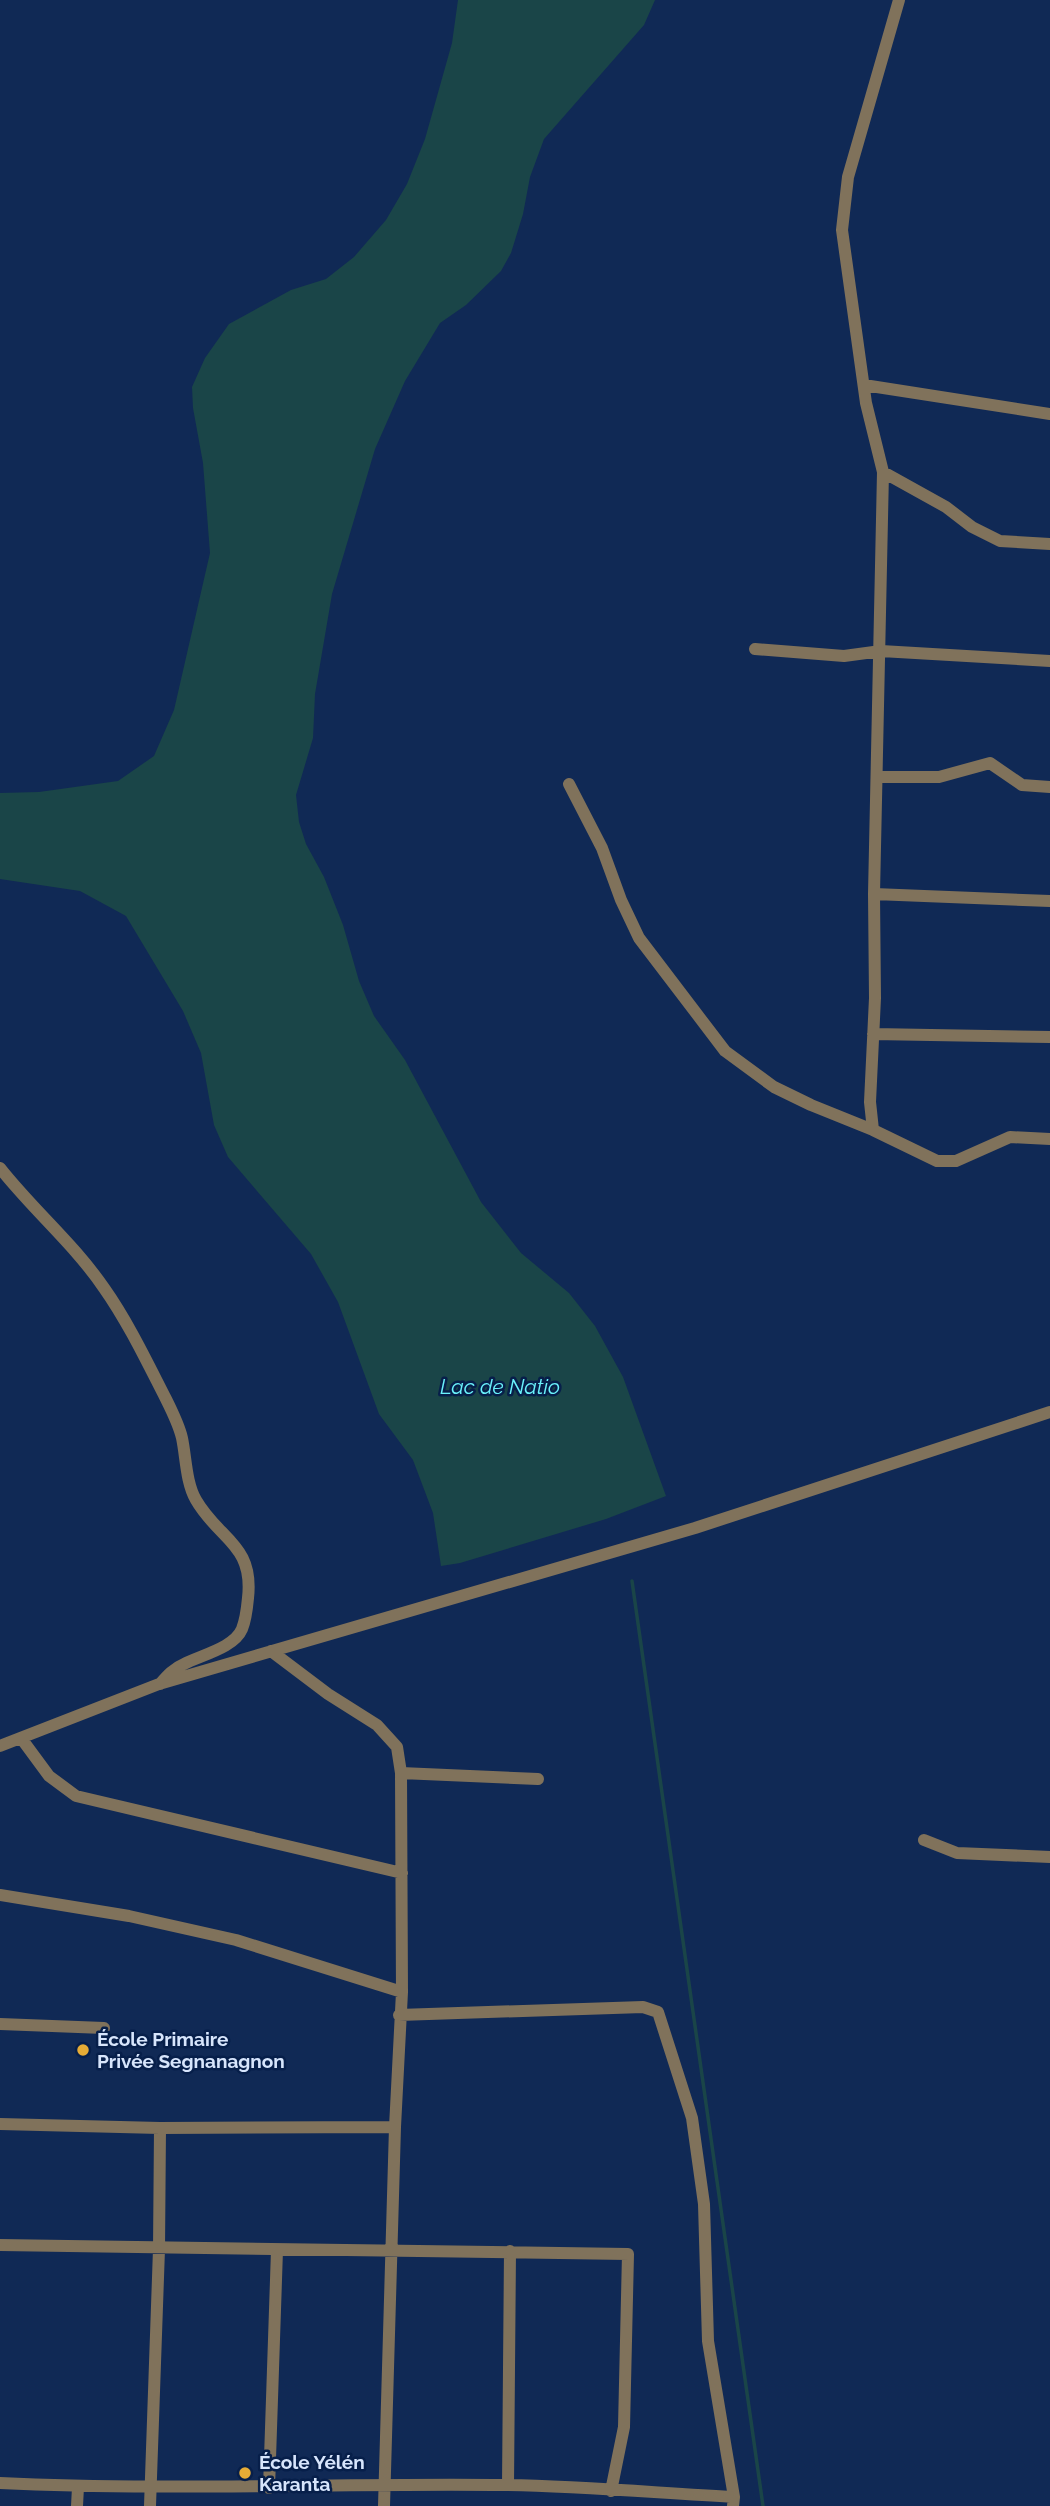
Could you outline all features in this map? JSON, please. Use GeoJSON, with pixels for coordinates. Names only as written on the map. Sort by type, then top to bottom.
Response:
{"type":"FeatureCollection","features":[{"type":"Feature","properties":{"kind":"street"},"geometry":{"type":"LineString","coordinates":[[873,1129],[870,1102],[883,472],[866,403],[842,230],[848,177],[899,0]]}},
{"type":"Feature","properties":{"kind":"street"},"geometry":{"type":"LineString","coordinates":[[864,385],[1050,414]]}},
{"type":"Feature","properties":{"kind":"street"},"geometry":{"type":"LineString","coordinates":[[883,472],[946,507],[972,527],[1000,541],[1050,544]]}},
{"type":"Feature","properties":{"kind":"street"},"geometry":{"type":"LineString","coordinates":[[755,649],[844,656],[881,651],[1050,662]]}},
{"type":"Feature","properties":{"kind":"street"},"geometry":{"type":"LineString","coordinates":[[877,777],[939,776],[989,763],[1022,785],[1050,786]]}},
{"type":"Feature","properties":{"kind":"street"},"geometry":{"type":"LineString","coordinates":[[569,784],[602,848],[621,900],[639,937],[725,1051],[774,1087],[811,1105],[873,1129],[937,1161],[956,1161],[1010,1137],[1050,1139]]}},
{"type":"Feature","properties":{"kind":"street"},"geometry":{"type":"LineString","coordinates":[[874,894],[1050,901]]}},
{"type":"Feature","properties":{"kind":"street"},"geometry":{"type":"LineString","coordinates":[[873,1034],[1050,1037]]}},
{"type":"Feature","properties":{"kind":"street"},"geometry":{"type":"LineString","coordinates":[[0,1168],[24,1198],[70,1245],[104,1288],[168,1403],[181,1434],[194,1497],[246,1562],[250,1580],[247,1616],[240,1633],[228,1643],[171,1671],[159,1684]]}},
{"type":"Feature","properties":{"kind":"street"},"geometry":{"type":"LineString","coordinates":[[0,1746],[159,1684],[695,1528],[1050,1412]]}},
{"type":"Feature","properties":{"kind":"street"},"geometry":{"type":"LineString","coordinates":[[271,1651],[327,1694],[377,1726],[397,1747],[401,1773],[402,1992],[395,2127],[384,2506]]}},
{"type":"Feature","properties":{"kind":"street"},"geometry":{"type":"LineString","coordinates":[[21,1738],[49,1776],[76,1796],[402,1873]]}},
{"type":"Feature","properties":{"kind":"street"},"geometry":{"type":"LineString","coordinates":[[401,1773],[538,1780]]}},
{"type":"Feature","properties":{"kind":"street"},"geometry":{"type":"LineString","coordinates":[[924,1840],[957,1853],[1050,1857]]}},
{"type":"Feature","properties":{"kind":"street"},"geometry":{"type":"LineString","coordinates":[[0,1895],[129,1916],[236,1940],[402,1992]]}},
{"type":"Feature","properties":{"kind":"street"},"geometry":{"type":"LineString","coordinates":[[0,2483],[78,2487],[269,2488],[508,2485],[611,2490],[733,2502],[708,2342],[704,2204],[692,2118],[658,2012],[643,2007],[399,2015]]}},
{"type":"Feature","properties":{"kind":"street"},"geometry":{"type":"LineString","coordinates":[[0,2024],[104,2028]]}},
{"type":"Feature","properties":{"kind":"street"},"geometry":{"type":"LineString","coordinates":[[0,2124],[160,2128],[395,2127]]}},
{"type":"Feature","properties":{"kind":"street"},"geometry":{"type":"LineString","coordinates":[[150,2506],[159,2249],[160,2128]]}},
{"type":"Feature","properties":{"kind":"street"},"geometry":{"type":"LineString","coordinates":[[0,2245],[628,2254],[624,2427],[611,2490]]}},
{"type":"Feature","properties":{"kind":"street"},"geometry":{"type":"LineString","coordinates":[[269,2488],[277,2250]]}},
{"type":"Feature","properties":{"kind":"street"},"geometry":{"type":"LineString","coordinates":[[508,2485],[510,2251]]}},
{"type":"Feature","properties":{"kind":"street"},"geometry":{"type":"LineString","coordinates":[[77,2506],[78,2487]]}},
{"type":"Feature","properties":{"kind":"water","name":"Lac de Natio"},"geometry":{"type":"Polygon","coordinates":[[[458,0],[655,0],[644,25],[544,139],[530,177],[523,214],[511,253],[501,271],[466,305],[440,323],[405,381],[375,449],[332,594],[315,694],[313,738],[296,795],[299,822],[306,844],[324,877],[343,925],[359,981],[374,1016],[405,1060],[481,1202],[521,1253],[569,1293],[595,1326],[623,1377],[666,1496],[606,1519],[460,1563],[441,1566],[433,1513],[413,1460],[379,1414],[338,1302],[311,1254],[228,1157],[214,1125],[201,1053],[183,1011],[126,916],[80,891],[0,879],[0,793],[39,792],[118,781],[154,756],[174,710],[210,553],[203,463],[192,387],[205,358],[229,324],[291,290],[326,279],[354,257],[386,220],[407,184],[425,139],[452,43],[458,0]]]}},
{"type":"Feature","properties":{"kind":"waterway"},"geometry":{"type":"LineString","coordinates":[[632,1581],[763,2506]]}},
{"type":"Feature","properties":{"kind":"place","name":"École Primaire Privée Segnanagnon"},"geometry":{"type":"Point","coordinates":[83,2050]}},
{"type":"Feature","properties":{"kind":"place","name":"École Yélén Karanta"},"geometry":{"type":"Point","coordinates":[245,2473]}}]}
